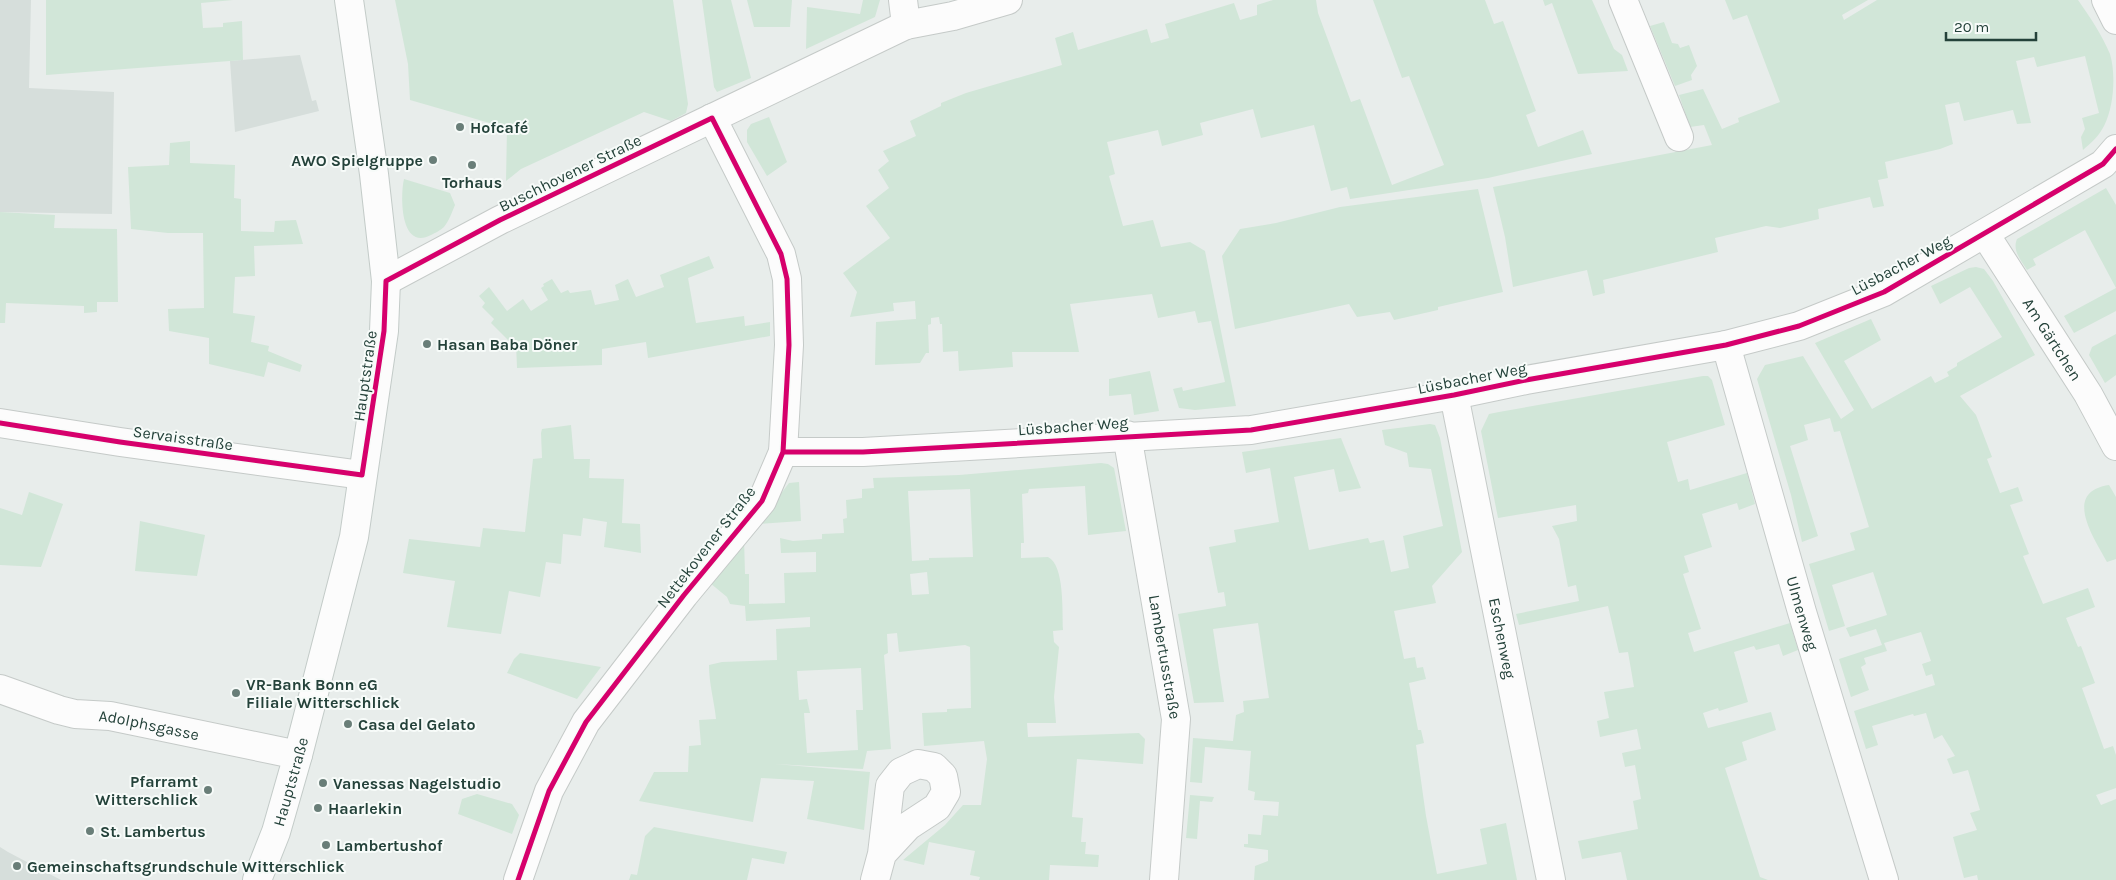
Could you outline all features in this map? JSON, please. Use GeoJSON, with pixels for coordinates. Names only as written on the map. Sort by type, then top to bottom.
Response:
{"type":"FeatureCollection","features":[{"type":"Feature","properties":{"kind":"street","name":"Hauptstraße"},"geometry":{"type":"LineString","coordinates":[[257,880],[276,832],[298,756],[354,538],[384,332],[386,281],[374,174],[349,0]]}},
{"type":"Feature","properties":{"kind":"street","name":"Buschhovener Straße"},"geometry":{"type":"LineString","coordinates":[[386,281],[500,220],[712,118],[904,13],[953,16],[1008,0]]}},
{"type":"Feature","properties":{"kind":"street"},"geometry":{"type":"LineString","coordinates":[[1623,0],[1679,137]]}},
{"type":"Feature","properties":{"kind":"street"},"geometry":{"type":"LineString","coordinates":[[2106,0],[2116,20]]}},
{"type":"Feature","properties":{"kind":"street","name":"Nettekovener Straße"},"geometry":{"type":"LineString","coordinates":[[518,880],[549,791],[586,722],[684,595],[762,501],[783,452],[789,344],[787,279],[781,254],[712,118]]}},
{"type":"Feature","properties":{"kind":"street","name":"Lüsbacher Weg"},"geometry":{"type":"LineString","coordinates":[[783,452],[863,452],[1126,435],[1251,430],[1726,345],[1799,326],[1884,292],[2103,164],[2116,149]]}},
{"type":"Feature","properties":{"kind":"street","name":"Am Gärtchen"},"geometry":{"type":"LineString","coordinates":[[1986,234],[2088,394],[2116,446]]}},
{"type":"Feature","properties":{"kind":"street","name":"Ulmenweg"},"geometry":{"type":"LineString","coordinates":[[1726,345],[1802,612],[1884,880]]}},
{"type":"Feature","properties":{"kind":"street","name":"Eschenweg"},"geometry":{"type":"LineString","coordinates":[[1454,395],[1551,880]]}},
{"type":"Feature","properties":{"kind":"street","name":"Servaisstraße"},"geometry":{"type":"LineString","coordinates":[[0,423],[120,442],[362,475]]}},
{"type":"Feature","properties":{"kind":"street","name":"Lambertusstraße"},"geometry":{"type":"LineString","coordinates":[[1126,435],[1176,719],[1164,880]]}},
{"type":"Feature","properties":{"kind":"street","name":"Adolphsgasse"},"geometry":{"type":"LineString","coordinates":[[0,689],[75,714],[110,716],[298,756]]}},
{"type":"Feature","properties":{"kind":"street"},"geometry":{"type":"LineString","coordinates":[[875,880],[882,854]]}},
{"type":"Feature","properties":{"kind":"shaded area"},"geometry":{"type":"Polygon","coordinates":[[[0,0],[31,0],[29,88],[114,92],[112,214],[0,212],[0,0]]]}},
{"type":"Feature","properties":{"kind":"shaded area"},"geometry":{"type":"Polygon","coordinates":[[[300,55],[312,101],[316,100],[319,111],[235,132],[230,61],[300,55]]]}},
{"type":"Feature","properties":{"kind":"shaded area","name":"Gemeinschaftsgrundschule Witterschlick"},"geometry":{"type":"Polygon","coordinates":[[[0,847],[8,852],[61,880],[0,880],[0,847]]]}},
{"type":"Feature","properties":{"kind":"green space"},"geometry":{"type":"Polygon","coordinates":[[[46,0],[233,0],[201,3],[203,28],[223,27],[223,23],[242,21],[243,60],[46,75],[46,0]]]}},
{"type":"Feature","properties":{"kind":"green space"},"geometry":{"type":"Polygon","coordinates":[[[395,0],[673,0],[688,104],[686,113],[671,121],[644,112],[521,169],[506,181],[507,128],[410,100],[408,64],[395,0]]]}},
{"type":"Feature","properties":{"kind":"green space"},"geometry":{"type":"Polygon","coordinates":[[[702,0],[731,0],[751,78],[717,92],[714,87],[702,0]]]}},
{"type":"Feature","properties":{"kind":"green space"},"geometry":{"type":"Polygon","coordinates":[[[747,0],[792,0],[790,27],[754,27],[747,0]]]}},
{"type":"Feature","properties":{"kind":"green space"},"geometry":{"type":"Polygon","coordinates":[[[863,0],[880,0],[875,17],[806,49],[807,7],[860,14],[863,0]]]}},
{"type":"Feature","properties":{"kind":"green space"},"geometry":{"type":"Polygon","coordinates":[[[1273,0],[1316,0],[1318,13],[1351,102],[1360,99],[1392,185],[1444,165],[1409,76],[1402,78],[1373,0],[1485,0],[1494,24],[1503,21],[1536,111],[1526,115],[1538,147],[1583,130],[1592,154],[1488,178],[1350,199],[1347,187],[1331,191],[1314,125],[1261,138],[1253,109],[1200,123],[1203,135],[1162,146],[1158,130],[1107,142],[1115,174],[1109,176],[1123,226],[1153,220],[1161,247],[1190,242],[1205,251],[1236,406],[1195,410],[1179,408],[1173,389],[1182,387],[1183,391],[1225,382],[1211,321],[1198,323],[1195,311],[1158,318],[1152,294],[1070,304],[1079,352],[1012,352],[1013,367],[959,371],[958,351],[943,352],[942,324],[940,324],[939,317],[931,318],[931,324],[928,325],[929,353],[926,353],[920,363],[875,365],[876,322],[916,319],[915,301],[893,303],[894,311],[850,317],[857,292],[843,273],[890,238],[866,206],[889,188],[878,170],[889,161],[883,151],[916,136],[910,121],[941,106],[941,103],[966,93],[1062,65],[1055,38],[1073,32],[1078,50],[1147,29],[1151,43],[1169,38],[1165,24],[1234,3],[1240,20],[1257,15],[1257,5],[1273,0]]]}},
{"type":"Feature","properties":{"kind":"green space"},"geometry":{"type":"Polygon","coordinates":[[[1543,0],[1592,0],[1614,49],[1622,55],[1628,71],[1578,74],[1552,3],[1545,6],[1543,0]]]}},
{"type":"Feature","properties":{"kind":"green space"},"geometry":{"type":"Polygon","coordinates":[[[1725,0],[1868,0],[1842,15],[1844,20],[1877,0],[2078,0],[2096,26],[2110,54],[2113,71],[2113,90],[2110,110],[2102,130],[2083,150],[2081,137],[2085,129],[2082,118],[2099,113],[2085,56],[2037,67],[2034,57],[2016,61],[2031,123],[2017,124],[2013,110],[1964,121],[1959,102],[1945,105],[1953,144],[1940,149],[1885,162],[1888,178],[1878,180],[1884,206],[1873,208],[1870,197],[1818,209],[1819,219],[1780,228],[1766,226],[1715,238],[1718,252],[1603,280],[1605,293],[1593,296],[1587,270],[1513,287],[1505,237],[1493,187],[1712,145],[1704,125],[1690,127],[1679,95],[1703,89],[1722,129],[1739,122],[1738,118],[1780,102],[1747,15],[1733,20],[1725,0]]]}},
{"type":"Feature","properties":{"kind":"green space"},"geometry":{"type":"Polygon","coordinates":[[[1664,22],[1672,43],[1678,44],[1680,48],[1689,45],[1697,66],[1691,75],[1692,80],[1675,86],[1650,26],[1664,22]]]}},
{"type":"Feature","properties":{"kind":"green space"},"geometry":{"type":"Polygon","coordinates":[[[769,117],[787,162],[767,176],[747,142],[747,130],[751,124],[769,117]]]}},
{"type":"Feature","properties":{"kind":"green space"},"geometry":{"type":"Polygon","coordinates":[[[190,141],[190,163],[235,165],[234,198],[241,199],[241,231],[274,232],[275,221],[296,220],[303,244],[254,246],[255,276],[235,277],[233,313],[255,316],[251,342],[269,346],[268,351],[302,365],[300,372],[268,362],[264,377],[209,364],[209,338],[169,331],[168,309],[204,308],[203,233],[168,233],[131,229],[128,167],[169,165],[170,143],[190,141]]]}},
{"type":"Feature","properties":{"kind":"green space"},"geometry":{"type":"Polygon","coordinates":[[[404,179],[450,193],[455,205],[443,228],[421,238],[413,235],[408,229],[404,219],[402,197],[404,179]]]}},
{"type":"Feature","properties":{"kind":"green space"},"geometry":{"type":"Polygon","coordinates":[[[2106,188],[2116,205],[2116,288],[2085,230],[2033,259],[2036,265],[2027,270],[2016,251],[2017,239],[2106,188]]]}},
{"type":"Feature","properties":{"kind":"green space"},"geometry":{"type":"Polygon","coordinates":[[[1478,189],[1503,292],[1438,307],[1438,310],[1394,320],[1390,312],[1357,317],[1349,304],[1235,329],[1222,256],[1240,229],[1276,223],[1340,207],[1478,189]]]}},
{"type":"Feature","properties":{"kind":"green space"},"geometry":{"type":"Polygon","coordinates":[[[0,212],[55,215],[54,228],[117,229],[118,302],[97,302],[97,312],[84,313],[84,306],[6,303],[5,323],[0,323],[0,212]]]}},
{"type":"Feature","properties":{"kind":"green space"},"geometry":{"type":"Polygon","coordinates":[[[709,256],[714,268],[688,278],[696,323],[744,316],[745,326],[770,322],[770,336],[648,358],[646,342],[602,349],[602,365],[517,368],[516,343],[511,343],[491,323],[494,319],[482,307],[485,303],[479,296],[489,287],[507,311],[523,299],[531,311],[548,300],[541,288],[544,286],[543,284],[552,279],[561,293],[568,290],[570,293],[591,290],[595,305],[619,300],[615,285],[628,279],[636,297],[664,287],[660,275],[709,256]]]}},
{"type":"Feature","properties":{"kind":"green space"},"geometry":{"type":"Polygon","coordinates":[[[1969,268],[1984,269],[1993,281],[2035,355],[1960,396],[1976,415],[1992,457],[1987,459],[2000,493],[2018,487],[2023,501],[2010,505],[2029,554],[2023,556],[2043,604],[2088,588],[2095,607],[2066,618],[2078,647],[2081,646],[2095,683],[2082,688],[2104,749],[2113,746],[2116,755],[2116,788],[2096,795],[2101,805],[2116,799],[2116,880],[1978,880],[1977,875],[1964,878],[1953,837],[1977,830],[1970,813],[1980,810],[1968,770],[1953,774],[1947,759],[1955,756],[1942,735],[1934,739],[1926,713],[1914,716],[1913,714],[1872,726],[1878,745],[1866,749],[1854,711],[1935,685],[1932,674],[1926,676],[1922,664],[1931,661],[1921,632],[1884,643],[1887,651],[1864,658],[1866,664],[1861,667],[1869,690],[1851,697],[1839,659],[1882,645],[1876,629],[1850,637],[1846,628],[1887,615],[1873,572],[1832,585],[1845,626],[1829,631],[1809,564],[1855,550],[1850,533],[1869,527],[1840,431],[1834,432],[1830,418],[1804,425],[1808,440],[1790,446],[1818,536],[1802,542],[1791,495],[1757,379],[1765,365],[1803,356],[1841,419],[1854,410],[1815,343],[1871,319],[1881,340],[1844,361],[1872,409],[1931,376],[1935,383],[1949,376],[1947,372],[1957,366],[1957,363],[2002,337],[1970,287],[1940,304],[1931,286],[1969,268]]]}},
{"type":"Feature","properties":{"kind":"green space"},"geometry":{"type":"Polygon","coordinates":[[[2116,288],[2116,311],[2074,333],[2064,316],[2116,288]]]}},
{"type":"Feature","properties":{"kind":"green space"},"geometry":{"type":"Polygon","coordinates":[[[2116,334],[2116,375],[2105,383],[2089,355],[2092,347],[2116,334]]]}},
{"type":"Feature","properties":{"kind":"green space"},"geometry":{"type":"Polygon","coordinates":[[[1150,371],[1159,411],[1134,415],[1131,394],[1109,396],[1109,379],[1150,371]]]}},
{"type":"Feature","properties":{"kind":"green space"},"geometry":{"type":"Polygon","coordinates":[[[1708,376],[1712,380],[1725,425],[1667,442],[1678,482],[1688,479],[1690,490],[1747,473],[1755,504],[1739,510],[1737,503],[1702,514],[1712,547],[1684,556],[1689,572],[1683,574],[1701,629],[1688,633],[1694,652],[1790,623],[1798,650],[1783,656],[1779,644],[1756,650],[1754,646],[1734,652],[1748,702],[1719,711],[1718,708],[1703,713],[1708,728],[1771,712],[1776,730],[1742,742],[1747,760],[1725,768],[1760,877],[1768,880],[1627,880],[1621,852],[1582,859],[1578,841],[1638,829],[1633,801],[1641,799],[1635,765],[1625,767],[1622,753],[1641,749],[1637,729],[1600,737],[1597,721],[1609,718],[1604,692],[1634,687],[1628,652],[1619,653],[1608,606],[1519,625],[1516,614],[1579,601],[1576,585],[1568,587],[1559,539],[1552,526],[1577,521],[1576,505],[1498,518],[1481,431],[1489,414],[1708,376]]]}},
{"type":"Feature","properties":{"kind":"green space"},"geometry":{"type":"Polygon","coordinates":[[[571,425],[574,459],[590,459],[589,478],[624,479],[622,523],[640,524],[641,553],[604,547],[607,522],[583,518],[581,536],[563,534],[561,564],[546,562],[540,597],[509,591],[501,634],[447,627],[455,581],[403,573],[409,539],[480,547],[483,528],[525,532],[533,459],[542,458],[542,429],[571,425]]]}},
{"type":"Feature","properties":{"kind":"green space"},"geometry":{"type":"Polygon","coordinates":[[[1435,425],[1440,438],[1462,552],[1432,586],[1436,603],[1394,611],[1404,659],[1415,657],[1417,668],[1423,667],[1426,679],[1409,683],[1418,730],[1421,730],[1424,743],[1416,745],[1426,816],[1437,874],[1487,864],[1480,829],[1506,823],[1517,880],[1254,880],[1255,866],[1268,861],[1268,850],[1244,847],[1244,844],[1248,844],[1248,834],[1261,835],[1263,815],[1278,816],[1279,802],[1254,800],[1255,792],[1248,790],[1251,751],[1205,747],[1202,783],[1190,782],[1193,738],[1233,741],[1236,715],[1244,712],[1243,701],[1269,698],[1258,623],[1213,629],[1224,702],[1194,703],[1178,614],[1226,606],[1224,592],[1218,593],[1209,547],[1236,542],[1234,530],[1279,522],[1270,468],[1246,473],[1242,452],[1341,438],[1361,488],[1339,492],[1334,469],[1294,477],[1309,550],[1368,538],[1370,543],[1384,540],[1391,572],[1409,568],[1403,536],[1443,526],[1431,469],[1409,467],[1407,453],[1385,445],[1382,430],[1435,425]]]}},
{"type":"Feature","properties":{"kind":"green space"},"geometry":{"type":"Polygon","coordinates":[[[1101,463],[1108,464],[1114,468],[1126,531],[1088,535],[1085,486],[1029,489],[1028,493],[1022,494],[1024,543],[1021,543],[1021,558],[1048,557],[1053,562],[1060,579],[1063,613],[1063,630],[1053,631],[1054,642],[1059,647],[1054,697],[1056,723],[1027,723],[1028,737],[1139,733],[1145,739],[1143,764],[1077,759],[1072,817],[1083,818],[1081,842],[1086,842],[1085,854],[1099,855],[1098,867],[1050,865],[1049,880],[979,880],[980,877],[970,875],[975,851],[929,842],[924,865],[903,860],[945,825],[963,805],[981,805],[987,759],[984,741],[924,746],[922,713],[947,712],[947,709],[971,708],[970,647],[965,645],[899,652],[897,633],[887,634],[888,653],[884,655],[891,749],[867,751],[863,769],[775,764],[870,772],[864,830],[807,819],[814,781],[761,778],[753,822],[639,801],[654,772],[688,772],[689,746],[701,745],[699,720],[716,719],[709,665],[722,662],[777,660],[776,629],[810,627],[810,617],[746,621],[745,606],[730,604],[727,597],[710,583],[744,538],[745,574],[749,574],[749,604],[785,603],[784,573],[816,572],[816,552],[781,553],[780,538],[793,541],[822,539],[822,534],[844,533],[843,519],[847,518],[846,500],[862,498],[862,489],[874,488],[873,478],[959,475],[1101,463]],[[970,489],[908,491],[912,561],[929,560],[929,558],[973,557],[970,489]],[[927,572],[910,574],[912,595],[929,594],[927,572]],[[861,668],[797,671],[799,700],[807,699],[810,713],[804,713],[807,753],[858,750],[856,710],[863,710],[861,668]]]}},
{"type":"Feature","properties":{"kind":"green space"},"geometry":{"type":"Polygon","coordinates":[[[799,482],[801,521],[758,524],[789,483],[799,482]]]}},
{"type":"Feature","properties":{"kind":"green space"},"geometry":{"type":"Polygon","coordinates":[[[2109,485],[2116,497],[2116,559],[2107,562],[2090,529],[2084,506],[2087,497],[2095,489],[2109,485]]]}},
{"type":"Feature","properties":{"kind":"green space"},"geometry":{"type":"Polygon","coordinates":[[[29,492],[63,504],[41,567],[0,565],[0,508],[22,515],[29,492]]]}},
{"type":"Feature","properties":{"kind":"green space"},"geometry":{"type":"Polygon","coordinates":[[[140,521],[205,535],[197,576],[135,571],[140,521]]]}},
{"type":"Feature","properties":{"kind":"green space"},"geometry":{"type":"Polygon","coordinates":[[[520,653],[601,667],[577,699],[507,673],[514,659],[520,653]]]}},
{"type":"Feature","properties":{"kind":"green space"},"geometry":{"type":"Polygon","coordinates":[[[477,794],[512,804],[519,815],[512,834],[458,814],[462,799],[477,794]]]}},
{"type":"Feature","properties":{"kind":"green space"},"geometry":{"type":"Polygon","coordinates":[[[1190,795],[1214,797],[1212,802],[1200,801],[1197,839],[1186,838],[1190,795]]]}},
{"type":"Feature","properties":{"kind":"green space"},"geometry":{"type":"Polygon","coordinates":[[[654,827],[787,852],[784,864],[752,858],[747,880],[629,880],[631,874],[637,875],[645,836],[654,827]]]}},
{"type":"Feature","properties":{"kind":"cycle path"},"geometry":{"type":"LineString","coordinates":[[0,423],[120,442],[362,475],[384,331],[386,281],[500,220],[712,118],[781,254],[787,279],[789,345],[783,452],[762,501],[684,595],[586,722],[549,791],[518,880]]}},
{"type":"Feature","properties":{"kind":"cycle path"},"geometry":{"type":"LineString","coordinates":[[783,452],[863,452],[1251,430],[1726,345],[1799,326],[1884,292],[2103,164],[2116,149]]}},
{"type":"Feature","properties":{"kind":"place","name":"Hofcafé"},"geometry":{"type":"Point","coordinates":[460,127]}},
{"type":"Feature","properties":{"kind":"place","name":"AWO Spielgruppe"},"geometry":{"type":"Point","coordinates":[433,160]}},
{"type":"Feature","properties":{"kind":"place","name":"Torhaus"},"geometry":{"type":"Point","coordinates":[472,165]}},
{"type":"Feature","properties":{"kind":"place","name":"Hasan Baba Döner"},"geometry":{"type":"Point","coordinates":[427,344]}},
{"type":"Feature","properties":{"kind":"place","name":"VR-Bank Bonn eG Filiale Witterschlick"},"geometry":{"type":"Point","coordinates":[236,693]}},
{"type":"Feature","properties":{"kind":"place","name":"Casa del Gelato"},"geometry":{"type":"Point","coordinates":[348,724]}},
{"type":"Feature","properties":{"kind":"place","name":"Vanessas Nagelstudio"},"geometry":{"type":"Point","coordinates":[323,783]}},
{"type":"Feature","properties":{"kind":"place","name":"Pfarramt Witterschlick"},"geometry":{"type":"Point","coordinates":[208,790]}},
{"type":"Feature","properties":{"kind":"place","name":"Haarlekin"},"geometry":{"type":"Point","coordinates":[318,808]}},
{"type":"Feature","properties":{"kind":"place","name":"St. Lambertus"},"geometry":{"type":"Point","coordinates":[90,831]}},
{"type":"Feature","properties":{"kind":"place","name":"Lambertushof"},"geometry":{"type":"Point","coordinates":[326,845]}},
{"type":"Feature","properties":{"kind":"place","name":"Gemeinschaftsgrundschule Witterschlick"},"geometry":{"type":"Point","coordinates":[17,866]}}]}
